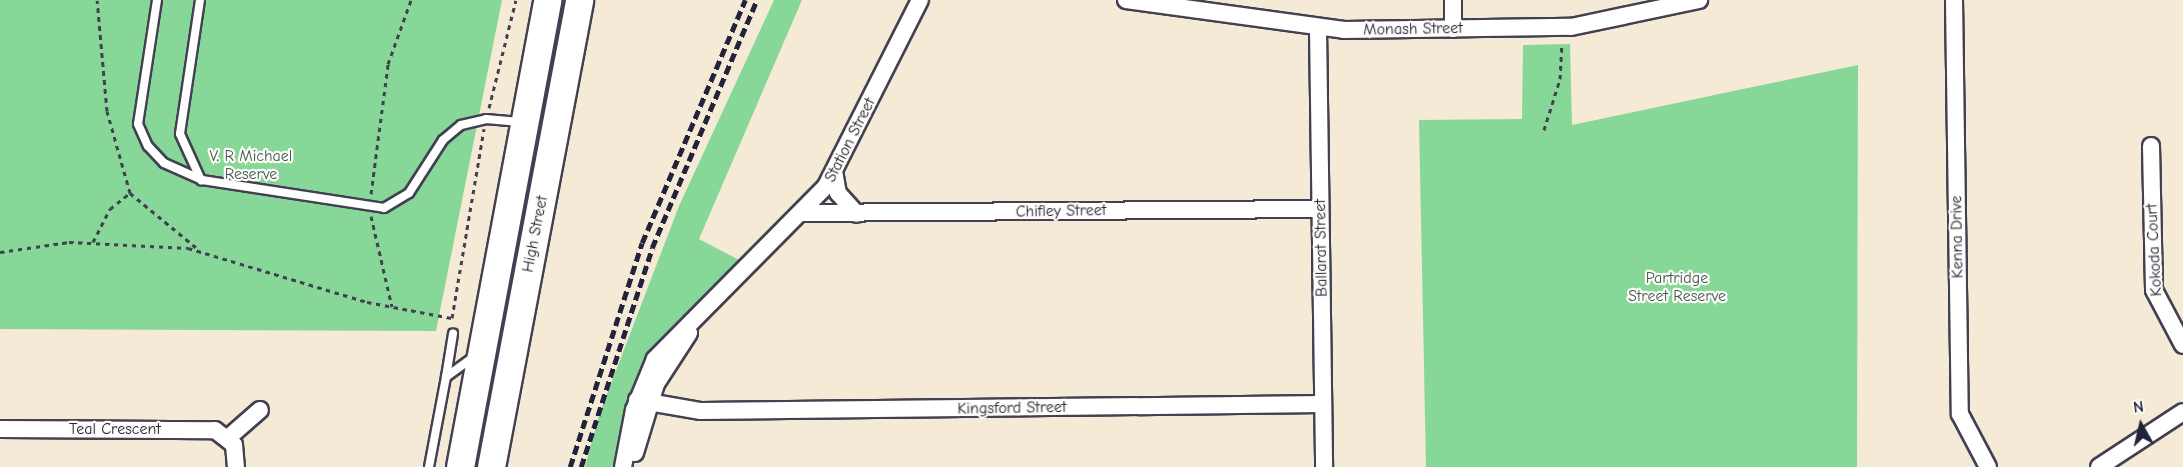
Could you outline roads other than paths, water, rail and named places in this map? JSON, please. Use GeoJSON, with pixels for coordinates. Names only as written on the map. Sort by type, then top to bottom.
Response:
{"type":"FeatureCollection","features":[{"type":"Feature","properties":{"kind":"main road","name":"High Street"},"geometry":{"type":"LineString","coordinates":[[460,467],[547,0]]}},
{"type":"Feature","properties":{"kind":"main road","name":"High Street"},"geometry":{"type":"LineString","coordinates":[[491,467],[579,0]]}},
{"type":"Feature","properties":{"kind":"street","name":"Station Street"},"geometry":{"type":"LineString","coordinates":[[623,467],[666,345],[704,313],[801,213],[834,171],[920,0]]}},
{"type":"Feature","properties":{"kind":"street","name":"Monash Street"},"geometry":{"type":"LineString","coordinates":[[1126,0],[1318,28],[1571,27],[1699,0]]}},
{"type":"Feature","properties":{"kind":"street"},"geometry":{"type":"LineString","coordinates":[[1453,0],[1453,28]]}},
{"type":"Feature","properties":{"kind":"street","name":"Kenna Drive"},"geometry":{"type":"LineString","coordinates":[[1954,0],[1960,414],[1988,467]]}},
{"type":"Feature","properties":{"kind":"street","name":"Ballarat Street"},"geometry":{"type":"LineString","coordinates":[[1318,28],[1323,467]]}},
{"type":"Feature","properties":{"kind":"street","name":"Kokoda Court"},"geometry":{"type":"LineString","coordinates":[[2151,146],[2154,290],[2183,345]]}},
{"type":"Feature","properties":{"kind":"street"},"geometry":{"type":"LineString","coordinates":[[834,171],[838,193],[857,214]]}},
{"type":"Feature","properties":{"kind":"street","name":"Chifley Street"},"geometry":{"type":"LineString","coordinates":[[801,213],[1320,209]]}},
{"type":"Feature","properties":{"kind":"street","name":"Station Street"},"geometry":{"type":"LineString","coordinates":[[632,467],[645,403]]}},
{"type":"Feature","properties":{"kind":"street","name":"Kingsford Street"},"geometry":{"type":"LineString","coordinates":[[645,403],[701,411],[1323,404]]}},
{"type":"Feature","properties":{"kind":"street"},"geometry":{"type":"LineString","coordinates":[[236,467],[229,437],[260,410]]}},
{"type":"Feature","properties":{"kind":"street"},"geometry":{"type":"LineString","coordinates":[[2099,467],[2183,411]]}},
{"type":"Feature","properties":{"kind":"street","name":"Teal Crescent"},"geometry":{"type":"LineString","coordinates":[[0,429],[206,429],[229,437]]}},
{"type":"Feature","properties":{"kind":"lane"},"geometry":{"type":"LineString","coordinates":[[157,0],[138,124],[147,146],[164,163],[202,180],[370,208],[399,200],[443,140],[462,125],[486,119],[524,122]]}},
{"type":"Feature","properties":{"kind":"lane"},"geometry":{"type":"LineString","coordinates":[[200,0],[180,134],[202,180]]}},
{"type":"Feature","properties":{"kind":"lane"},"geometry":{"type":"LineString","coordinates":[[429,467],[453,334]]}},
{"type":"Feature","properties":{"kind":"lane"},"geometry":{"type":"LineString","coordinates":[[446,377],[482,352]]}},
{"type":"Feature","properties":{"kind":"railway"},"geometry":{"type":"LineString","coordinates":[[570,467],[642,243],[745,0]]}},
{"type":"Feature","properties":{"kind":"railway"},"geometry":{"type":"LineString","coordinates":[[581,467],[652,248],[757,0]]}},
{"type":"Feature","properties":{"kind":"park label","name":"V. R Michael Reserve"},"geometry":{"type":"Point","coordinates":[251,165]}},
{"type":"Feature","properties":{"kind":"park label","name":"Partridge Street Reserve"},"geometry":{"type":"Point","coordinates":[1677,287]}}]}
